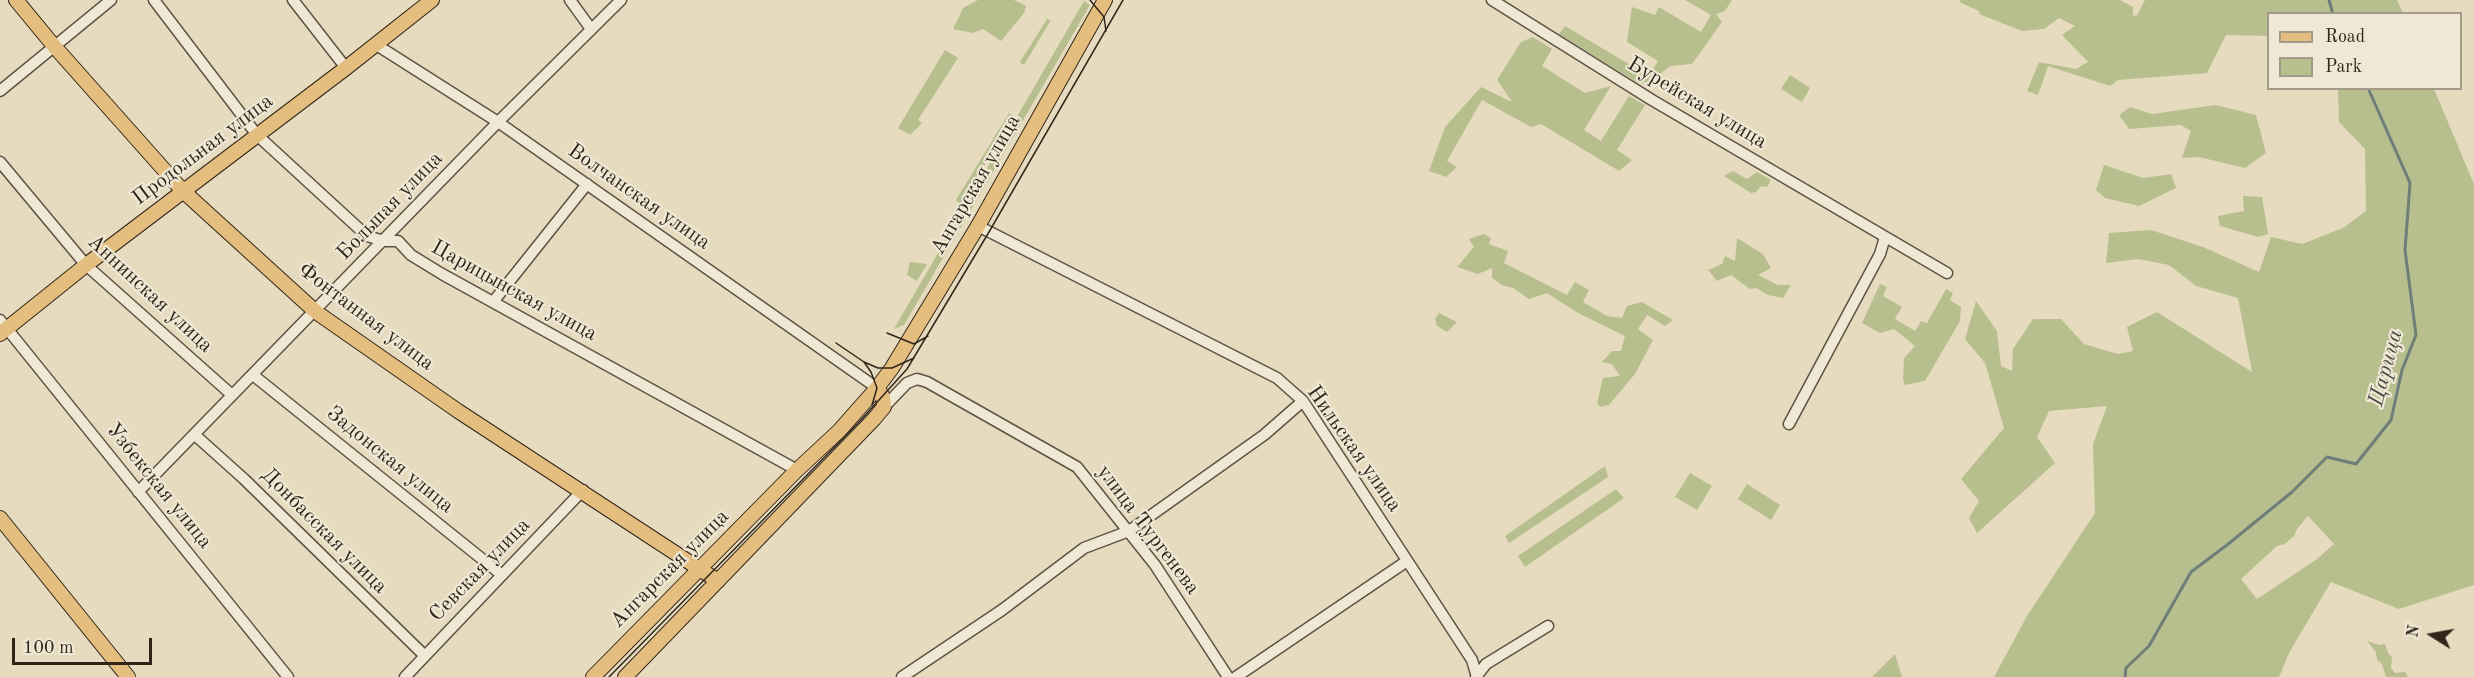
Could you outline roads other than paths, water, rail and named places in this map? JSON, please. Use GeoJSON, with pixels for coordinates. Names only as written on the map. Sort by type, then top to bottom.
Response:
{"type":"FeatureCollection","features":[{"type":"Feature","properties":{"kind":"main road","name":"Фонтанная улица"},"geometry":{"type":"LineString","coordinates":[[16,0],[183,191],[316,312],[458,411],[701,567],[718,581]]}},
{"type":"Feature","properties":{"kind":"main road","name":"Продольная улица"},"geometry":{"type":"LineString","coordinates":[[2,327],[346,68],[432,0]]}},
{"type":"Feature","properties":{"kind":"main road","name":"Ангарская улица"},"geometry":{"type":"LineString","coordinates":[[626,677],[718,581],[884,398],[902,351],[978,226],[1105,0]]}},
{"type":"Feature","properties":{"kind":"main road","name":"Ангарская улица"},"geometry":{"type":"LineString","coordinates":[[593,677],[797,470],[839,431],[884,398]]}},
{"type":"Feature","properties":{"kind":"main road"},"geometry":{"type":"LineString","coordinates":[[0,518],[128,677]]}},
{"type":"Feature","properties":{"kind":"street"},"geometry":{"type":"LineString","coordinates":[[0,91],[111,0]]}},
{"type":"Feature","properties":{"kind":"street","name":"Царицынская улица"},"geometry":{"type":"LineString","coordinates":[[154,0],[256,135],[368,236],[384,241],[398,241],[411,255],[797,470]]}},
{"type":"Feature","properties":{"kind":"street"},"geometry":{"type":"LineString","coordinates":[[293,0],[346,68]]}},
{"type":"Feature","properties":{"kind":"street"},"geometry":{"type":"LineString","coordinates":[[570,0],[591,29]]}},
{"type":"Feature","properties":{"kind":"street","name":"Большая улица"},"geometry":{"type":"LineString","coordinates":[[138,492],[316,312],[498,122],[621,0]]}},
{"type":"Feature","properties":{"kind":"street","name":"Бурейская улица"},"geometry":{"type":"LineString","coordinates":[[1492,0],[1652,100],[1947,273]]}},
{"type":"Feature","properties":{"kind":"street","name":"Волчанская улица"},"geometry":{"type":"LineString","coordinates":[[375,44],[498,122],[884,398]]}},
{"type":"Feature","properties":{"kind":"street","name":"Аннинская улица"},"geometry":{"type":"LineString","coordinates":[[0,162],[86,265],[232,395]]}},
{"type":"Feature","properties":{"kind":"street"},"geometry":{"type":"LineString","coordinates":[[493,302],[587,184]]}},
{"type":"Feature","properties":{"kind":"street","name":"Нильская улица"},"geometry":{"type":"LineString","coordinates":[[978,226],[1277,378],[1303,401],[1472,660],[1476,677]]}},
{"type":"Feature","properties":{"kind":"street"},"geometry":{"type":"LineString","coordinates":[[1789,424],[1880,254],[1885,237]]}},
{"type":"Feature","properties":{"kind":"street","name":"Узбекская улица"},"geometry":{"type":"LineString","coordinates":[[2,327],[288,677]]}},
{"type":"Feature","properties":{"kind":"street","name":"Задонская улица"},"geometry":{"type":"LineString","coordinates":[[254,375],[502,575]]}},
{"type":"Feature","properties":{"kind":"street","name":"улица Тургенева"},"geometry":{"type":"LineString","coordinates":[[884,398],[916,379],[927,382],[1077,467],[1160,573],[1228,677]]}},
{"type":"Feature","properties":{"kind":"street"},"geometry":{"type":"LineString","coordinates":[[902,677],[1002,610],[1084,548],[1129,531],[1264,435],[1303,401]]}},
{"type":"Feature","properties":{"kind":"street","name":"Донбасская улица"},"geometry":{"type":"LineString","coordinates":[[195,435],[244,479],[425,656]]}},
{"type":"Feature","properties":{"kind":"street","name":"Севская улица"},"geometry":{"type":"LineString","coordinates":[[405,677],[583,490]]}},
{"type":"Feature","properties":{"kind":"street"},"geometry":{"type":"LineString","coordinates":[[1236,677],[1407,561]]}},
{"type":"Feature","properties":{"kind":"street"},"geometry":{"type":"LineString","coordinates":[[1476,677],[1486,664],[1548,626]]}},
{"type":"Feature","properties":{"kind":"waterway","name":"Царица"},"geometry":{"type":"LineString","coordinates":[[2329,0],[2332,12]]}},
{"type":"Feature","properties":{"kind":"waterway","name":"Царица"},"geometry":{"type":"LineString","coordinates":[[2125,677],[2126,668],[2149,646],[2191,572],[2292,492],[2327,457],[2356,464],[2391,420],[2402,370],[2416,335],[2405,250],[2410,183],[2369,90]]}},
{"type":"Feature","properties":{"kind":"tram line"},"geometry":{"type":"LineString","coordinates":[[1090,0],[1104,17],[1106,31]]}},
{"type":"Feature","properties":{"kind":"tram line"},"geometry":{"type":"LineString","coordinates":[[609,677],[860,421],[907,369],[1123,0]]}},
{"type":"Feature","properties":{"kind":"tram line"},"geometry":{"type":"LineString","coordinates":[[887,333],[914,344],[928,336]]}},
{"type":"Feature","properties":{"kind":"tram line"},"geometry":{"type":"LineString","coordinates":[[836,343],[864,362],[871,372],[877,388],[872,405]]}},
{"type":"Feature","properties":{"kind":"tram line"},"geometry":{"type":"LineString","coordinates":[[864,362],[878,368],[892,368],[914,358]]}}]}
